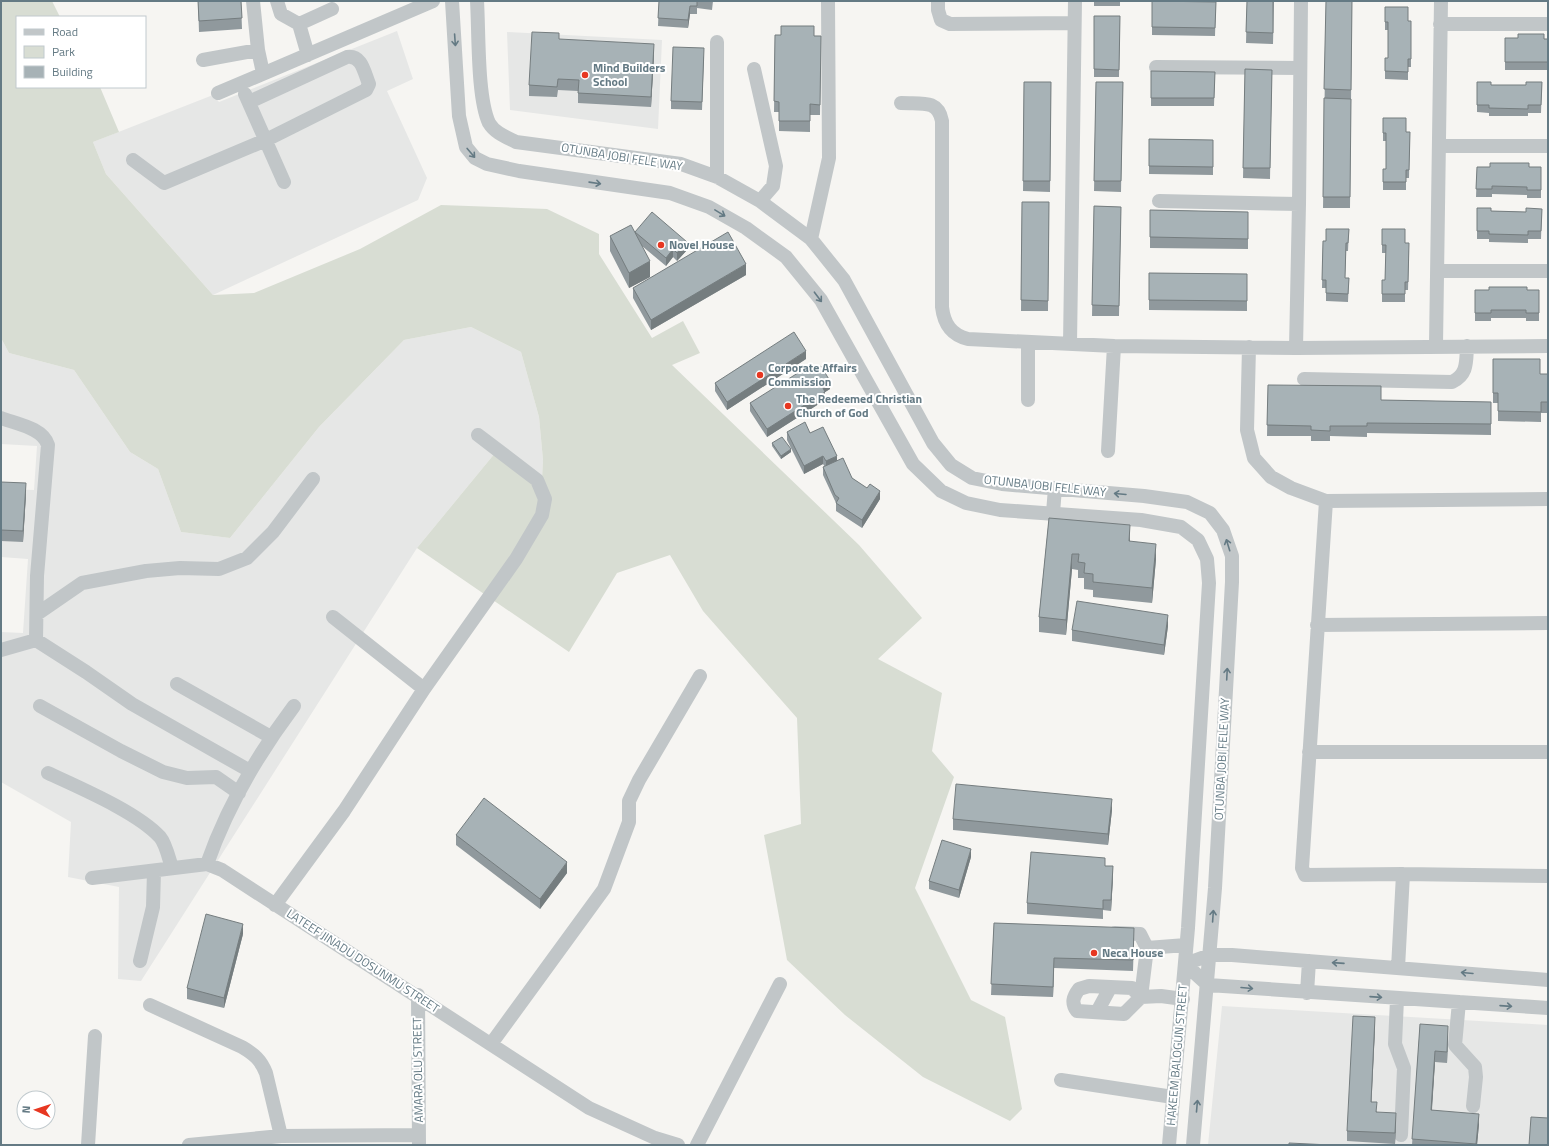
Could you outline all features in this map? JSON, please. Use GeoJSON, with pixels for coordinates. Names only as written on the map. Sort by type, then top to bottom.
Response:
{"type":"FeatureCollection","features":[{"type":"Feature","properties":{"kind":"street"},"geometry":{"type":"LineString","coordinates":[[253,1],[258,50],[263,74]]}},
{"type":"Feature","properties":{"kind":"street"},"geometry":{"type":"LineString","coordinates":[[277,1],[280,14],[299,24],[308,55]]}},
{"type":"Feature","properties":{"kind":"street"},"geometry":{"type":"LineString","coordinates":[[218,93],[433,1]]}},
{"type":"Feature","properties":{"kind":"street","name":"OTUNBA JOBI FELE WAY"},"geometry":{"type":"LineString","coordinates":[[452,1],[459,116],[466,147],[475,158],[487,164],[519,171],[670,193],[709,207],[746,228],[786,257],[821,300],[913,464],[941,491],[966,503],[1000,510],[1141,520],[1181,527],[1198,540],[1207,559],[1209,591],[1185,964]]}},
{"type":"Feature","properties":{"kind":"street","name":"OTUNBA JOBI FELE WAY"},"geometry":{"type":"LineString","coordinates":[[477,1],[483,104],[490,124],[499,134],[516,142],[680,164],[717,177],[760,201],[811,239],[844,280],[932,443],[951,466],[972,478],[1002,484],[1144,496],[1187,502],[1210,513],[1224,530],[1232,556],[1232,582],[1208,985]]}},
{"type":"Feature","properties":{"kind":"street"},"geometry":{"type":"LineString","coordinates":[[811,239],[829,158],[828,1]]}},
{"type":"Feature","properties":{"kind":"street"},"geometry":{"type":"LineString","coordinates":[[938,1],[938,10],[941,20],[950,24],[1074,23]]}},
{"type":"Feature","properties":{"kind":"street"},"geometry":{"type":"LineString","coordinates":[[1070,344],[1074,1]]}},
{"type":"Feature","properties":{"kind":"street"},"geometry":{"type":"LineString","coordinates":[[1296,348],[1301,1]]}},
{"type":"Feature","properties":{"kind":"street"},"geometry":{"type":"LineString","coordinates":[[1436,345],[1441,1]]}},
{"type":"Feature","properties":{"kind":"street"},"geometry":{"type":"LineString","coordinates":[[299,24],[332,9]]}},
{"type":"Feature","properties":{"kind":"street"},"geometry":{"type":"LineString","coordinates":[[1440,24],[1548,24]]}},
{"type":"Feature","properties":{"kind":"street"},"geometry":{"type":"LineString","coordinates":[[716,42],[717,177]]}},
{"type":"Feature","properties":{"kind":"street"},"geometry":{"type":"LineString","coordinates":[[202,60],[258,50]]}},
{"type":"Feature","properties":{"kind":"street"},"geometry":{"type":"LineString","coordinates":[[133,160],[164,183],[266,140],[366,90],[369,84],[359,59],[354,56],[347,57],[249,102]]}},
{"type":"Feature","properties":{"kind":"street"},"geometry":{"type":"LineString","coordinates":[[1156,67],[1300,68]]}},
{"type":"Feature","properties":{"kind":"street"},"geometry":{"type":"LineString","coordinates":[[754,69],[776,166],[773,186],[760,201]]}},
{"type":"Feature","properties":{"kind":"street"},"geometry":{"type":"LineString","coordinates":[[240,83],[284,182]]}},
{"type":"Feature","properties":{"kind":"street"},"geometry":{"type":"LineString","coordinates":[[901,103],[934,105],[940,110],[942,121],[942,307],[943,318],[948,327],[957,337],[968,339],[1114,346],[1296,348],[1436,345],[1548,346]]}},
{"type":"Feature","properties":{"kind":"street"},"geometry":{"type":"LineString","coordinates":[[1439,146],[1548,146]]}},
{"type":"Feature","properties":{"kind":"street"},"geometry":{"type":"LineString","coordinates":[[1159,202],[1299,204]]}},
{"type":"Feature","properties":{"kind":"street"},"geometry":{"type":"LineString","coordinates":[[1438,271],[1548,271]]}},
{"type":"Feature","properties":{"kind":"street"},"geometry":{"type":"LineString","coordinates":[[1028,342],[1028,400]]}},
{"type":"Feature","properties":{"kind":"street"},"geometry":{"type":"LineString","coordinates":[[1108,451],[1114,346]]}},
{"type":"Feature","properties":{"kind":"street"},"geometry":{"type":"LineString","coordinates":[[1304,379],[1452,382],[1460,378],[1466,370],[1467,346]]}},
{"type":"Feature","properties":{"kind":"street"},"geometry":{"type":"LineString","coordinates":[[1249,347],[1246,430],[1254,458],[1271,477],[1291,488],[1326,501],[1548,499]]}},
{"type":"Feature","properties":{"kind":"street"},"geometry":{"type":"LineString","coordinates":[[1,418],[38,432],[46,438],[48,445],[37,576],[36,640]]}},
{"type":"Feature","properties":{"kind":"street"},"geometry":{"type":"LineString","coordinates":[[275,905],[344,811],[424,689],[516,559],[542,515],[545,499],[537,480],[478,435]]}},
{"type":"Feature","properties":{"kind":"street"},"geometry":{"type":"LineString","coordinates":[[37,614],[82,583],[146,571],[180,568],[218,569],[248,558],[273,532],[313,479]]}},
{"type":"Feature","properties":{"kind":"street"},"geometry":{"type":"LineString","coordinates":[[1053,513],[1055,488]]}},
{"type":"Feature","properties":{"kind":"street"},"geometry":{"type":"LineString","coordinates":[[1326,501],[1302,868],[1305,875],[1403,874],[1548,876]]}},
{"type":"Feature","properties":{"kind":"street"},"geometry":{"type":"LineString","coordinates":[[333,617],[424,689]]}},
{"type":"Feature","properties":{"kind":"street"},"geometry":{"type":"LineString","coordinates":[[1317,625],[1548,623]]}},
{"type":"Feature","properties":{"kind":"street"},"geometry":{"type":"LineString","coordinates":[[1,650],[36,640],[132,704],[250,771]]}},
{"type":"Feature","properties":{"kind":"street"},"geometry":{"type":"LineString","coordinates":[[491,1044],[604,888],[629,822],[629,801],[639,780],[700,676]]}},
{"type":"Feature","properties":{"kind":"street"},"geometry":{"type":"LineString","coordinates":[[177,684],[271,737]]}},
{"type":"Feature","properties":{"kind":"street"},"geometry":{"type":"LineString","coordinates":[[40,706],[162,772],[187,778],[216,777],[240,793]]}},
{"type":"Feature","properties":{"kind":"street"},"geometry":{"type":"LineString","coordinates":[[92,878],[207,864],[217,836],[250,771],[271,737],[294,706]]}},
{"type":"Feature","properties":{"kind":"street"},"geometry":{"type":"LineString","coordinates":[[1309,752],[1548,752]]}},
{"type":"Feature","properties":{"kind":"street"},"geometry":{"type":"LineString","coordinates":[[48,773],[100,798],[144,824],[161,838],[172,868]]}},
{"type":"Feature","properties":{"kind":"street","name":"LATEEF JINADU DOSUNMU STREET"},"geometry":{"type":"LineString","coordinates":[[207,864],[222,870],[589,1108],[654,1142],[678,1145]]}},
{"type":"Feature","properties":{"kind":"street"},"geometry":{"type":"LineString","coordinates":[[140,961],[153,907],[154,871]]}},
{"type":"Feature","properties":{"kind":"street"},"geometry":{"type":"LineString","coordinates":[[1398,968],[1403,874]]}},
{"type":"Feature","properties":{"kind":"street"},"geometry":{"type":"LineString","coordinates":[[1101,932],[1140,934],[1147,948],[1140,997],[1124,1014],[1077,1011],[1073,1006],[1073,996],[1079,989],[1089,986],[1132,988],[1140,997]]}},
{"type":"Feature","properties":{"kind":"street"},"geometry":{"type":"LineString","coordinates":[[1147,948],[1186,945]]}},
{"type":"Feature","properties":{"kind":"street"},"geometry":{"type":"LineString","coordinates":[[1548,980],[1309,961],[1210,955],[1185,964],[1208,985],[1307,993],[1548,1008]]}},
{"type":"Feature","properties":{"kind":"street"},"geometry":{"type":"LineString","coordinates":[[1307,993],[1309,961]]}},
{"type":"Feature","properties":{"kind":"street","name":"HAKEEM BALOGUN STREET"},"geometry":{"type":"LineString","coordinates":[[1169,1145],[1185,964]]}},
{"type":"Feature","properties":{"kind":"street"},"geometry":{"type":"LineString","coordinates":[[697,1145],[780,984]]}},
{"type":"Feature","properties":{"kind":"street","name":"HAKEEM BALOGUN STREET"},"geometry":{"type":"LineString","coordinates":[[1193,1145],[1208,985]]}},
{"type":"Feature","properties":{"kind":"street"},"geometry":{"type":"LineString","coordinates":[[1097,1012],[1110,988]]}},
{"type":"Feature","properties":{"kind":"street","name":"AMARA OLU STREET"},"geometry":{"type":"LineString","coordinates":[[418,996],[419,1140]]}},
{"type":"Feature","properties":{"kind":"street"},"geometry":{"type":"LineString","coordinates":[[1140,997],[1161,996],[1183,999]]}},
{"type":"Feature","properties":{"kind":"street"},"geometry":{"type":"LineString","coordinates":[[1397,999],[1395,1044],[1404,1068],[1401,1135]]}},
{"type":"Feature","properties":{"kind":"street"},"geometry":{"type":"LineString","coordinates":[[1459,1002],[1455,1045],[1475,1067],[1476,1077],[1473,1106]]}},
{"type":"Feature","properties":{"kind":"street"},"geometry":{"type":"LineString","coordinates":[[150,1005],[242,1047],[256,1056],[262,1063],[266,1073],[281,1136]]}},
{"type":"Feature","properties":{"kind":"street"},"geometry":{"type":"LineString","coordinates":[[88,1145],[95,1036]]}},
{"type":"Feature","properties":{"kind":"street"},"geometry":{"type":"LineString","coordinates":[[1061,1080],[1173,1097]]}},
{"type":"Feature","properties":{"kind":"street"},"geometry":{"type":"LineString","coordinates":[[188,1145],[281,1136],[419,1140]]}},
{"type":"Feature","properties":{"kind":"shaded area"},"geometry":{"type":"Polygon","coordinates":[[[397,31],[413,79],[387,91],[427,178],[418,200],[213,295],[106,174],[93,142],[213,95],[219,102],[397,31]]]}},
{"type":"Feature","properties":{"kind":"shaded area","name":"Mind Builders School"},"geometry":{"type":"Polygon","coordinates":[[[507,32],[662,40],[658,129],[510,110],[507,32]]]}},
{"type":"Feature","properties":{"kind":"shaded area"},"geometry":{"type":"Polygon","coordinates":[[[471,327],[521,352],[539,417],[543,460],[542,480],[500,447],[417,548],[141,981],[118,979],[119,887],[68,877],[71,822],[1,782],[1,632],[23,633],[28,559],[1,557],[1,489],[34,490],[37,446],[1,444],[1,338],[9,353],[74,370],[130,452],[158,469],[181,532],[230,538],[319,427],[404,340],[471,327]]]}},
{"type":"Feature","properties":{"kind":"shaded area"},"geometry":{"type":"Polygon","coordinates":[[[1222,1006],[1548,1025],[1548,1145],[1208,1145],[1222,1006]]]}},
{"type":"Feature","properties":{"kind":"green space"},"geometry":{"type":"Polygon","coordinates":[[[1,1],[52,1],[60,16],[16,16],[16,88],[100,88],[119,132],[93,142],[106,174],[213,295],[254,293],[360,249],[441,205],[547,209],[599,234],[599,254],[652,338],[683,321],[700,353],[672,365],[859,545],[922,618],[878,659],[942,693],[932,751],[954,777],[915,888],[971,1000],[1005,1017],[1022,1109],[1010,1121],[923,1077],[845,1015],[787,960],[764,835],[801,824],[797,718],[703,611],[670,555],[617,573],[569,652],[417,548],[500,447],[542,479],[543,460],[539,417],[521,352],[471,327],[404,340],[319,427],[230,538],[181,532],[158,469],[130,452],[74,370],[9,353],[1,338],[1,1]]]}},
{"type":"Feature","properties":{"kind":"building"},"geometry":{"type":"Polygon","coordinates":[[[198,1],[241,1],[242,18],[199,21],[198,1]]]}},
{"type":"Feature","properties":{"kind":"building"},"geometry":{"type":"Polygon","coordinates":[[[659,1],[697,1],[697,6],[690,6],[688,20],[658,18],[659,1]]]}},
{"type":"Feature","properties":{"kind":"building"},"geometry":{"type":"Polygon","coordinates":[[[1152,1],[1216,2],[1215,28],[1152,27],[1152,1]]]}},
{"type":"Feature","properties":{"kind":"building"},"geometry":{"type":"Polygon","coordinates":[[[1247,1],[1273,1],[1273,33],[1246,32],[1247,1]]]}},
{"type":"Feature","properties":{"kind":"building"},"geometry":{"type":"Polygon","coordinates":[[[1326,1],[1352,1],[1351,90],[1324,89],[1326,1]]]}},
{"type":"Feature","properties":{"kind":"building"},"geometry":{"type":"Polygon","coordinates":[[[1385,7],[1408,7],[1408,21],[1411,21],[1411,59],[1408,59],[1408,72],[1385,71],[1385,58],[1388,58],[1388,22],[1385,22],[1385,7]]]}},
{"type":"Feature","properties":{"kind":"building"},"geometry":{"type":"Polygon","coordinates":[[[1094,16],[1120,16],[1119,70],[1094,69],[1094,16]]]}},
{"type":"Feature","properties":{"kind":"building"},"geometry":{"type":"Polygon","coordinates":[[[781,26],[814,26],[814,36],[821,36],[820,105],[810,104],[810,121],[779,121],[779,102],[774,101],[775,35],[781,35],[781,26]]]}},
{"type":"Feature","properties":{"kind":"building"},"geometry":{"type":"Polygon","coordinates":[[[532,32],[559,33],[559,39],[654,44],[651,97],[578,93],[579,80],[558,79],[557,87],[529,85],[532,32]]]}},
{"type":"Feature","properties":{"kind":"building"},"geometry":{"type":"Polygon","coordinates":[[[1518,34],[1544,34],[1544,39],[1548,39],[1548,62],[1505,62],[1505,38],[1518,38],[1518,34]]]}},
{"type":"Feature","properties":{"kind":"building"},"geometry":{"type":"Polygon","coordinates":[[[673,47],[704,48],[702,102],[671,101],[673,47]]]}},
{"type":"Feature","properties":{"kind":"building"},"geometry":{"type":"Polygon","coordinates":[[[1245,69],[1272,70],[1270,168],[1243,168],[1245,69]]]}},
{"type":"Feature","properties":{"kind":"building"},"geometry":{"type":"Polygon","coordinates":[[[1151,71],[1215,72],[1214,98],[1151,98],[1151,71]]]}},
{"type":"Feature","properties":{"kind":"building"},"geometry":{"type":"Polygon","coordinates":[[[1024,82],[1051,82],[1050,181],[1023,181],[1024,82]]]}},
{"type":"Feature","properties":{"kind":"building"},"geometry":{"type":"Polygon","coordinates":[[[1096,82],[1123,82],[1121,181],[1094,181],[1096,82]]]}},
{"type":"Feature","properties":{"kind":"building"},"geometry":{"type":"Polygon","coordinates":[[[1477,82],[1491,82],[1491,85],[1526,85],[1526,82],[1542,82],[1541,105],[1528,105],[1528,109],[1489,108],[1489,105],[1477,105],[1477,82]]]}},
{"type":"Feature","properties":{"kind":"building"},"geometry":{"type":"Polygon","coordinates":[[[1324,98],[1351,99],[1350,197],[1323,197],[1324,98]]]}},
{"type":"Feature","properties":{"kind":"building"},"geometry":{"type":"Polygon","coordinates":[[[1383,118],[1406,118],[1406,132],[1410,132],[1409,170],[1406,170],[1406,182],[1383,182],[1383,169],[1386,169],[1386,133],[1383,133],[1383,118]]]}},
{"type":"Feature","properties":{"kind":"building"},"geometry":{"type":"Polygon","coordinates":[[[1149,139],[1213,140],[1213,167],[1149,166],[1149,139]]]}},
{"type":"Feature","properties":{"kind":"building"},"geometry":{"type":"Polygon","coordinates":[[[1490,163],[1529,163],[1529,167],[1541,167],[1541,190],[1527,190],[1527,187],[1492,186],[1492,189],[1476,189],[1477,167],[1490,167],[1490,163]]]}},
{"type":"Feature","properties":{"kind":"building"},"geometry":{"type":"Polygon","coordinates":[[[1022,202],[1049,202],[1048,301],[1021,300],[1022,202]]]}},
{"type":"Feature","properties":{"kind":"building"},"geometry":{"type":"Polygon","coordinates":[[[1094,206],[1121,207],[1119,306],[1092,305],[1094,206]]]}},
{"type":"Feature","properties":{"kind":"building"},"geometry":{"type":"Polygon","coordinates":[[[1477,208],[1491,208],[1491,211],[1526,212],[1526,208],[1542,209],[1541,231],[1528,231],[1528,235],[1489,234],[1489,231],[1477,231],[1477,208]]]}},
{"type":"Feature","properties":{"kind":"building"},"geometry":{"type":"Polygon","coordinates":[[[1150,210],[1248,212],[1248,239],[1150,237],[1150,210]]]}},
{"type":"Feature","properties":{"kind":"building","name":"Novel House"},"geometry":{"type":"Polygon","coordinates":[[[652,212],[687,242],[677,253],[673,249],[666,258],[635,232],[652,212]]]}},
{"type":"Feature","properties":{"kind":"building"},"geometry":{"type":"Polygon","coordinates":[[[631,225],[650,261],[629,273],[610,236],[631,225]]]}},
{"type":"Feature","properties":{"kind":"building"},"geometry":{"type":"Polygon","coordinates":[[[1326,229],[1349,229],[1348,243],[1346,243],[1345,278],[1349,278],[1348,294],[1326,293],[1326,280],[1322,280],[1323,241],[1326,241],[1326,229]]]}},
{"type":"Feature","properties":{"kind":"building"},"geometry":{"type":"Polygon","coordinates":[[[1382,229],[1405,229],[1405,243],[1409,243],[1408,282],[1405,282],[1405,294],[1382,294],[1382,280],[1385,280],[1386,245],[1382,245],[1382,229]]]}},
{"type":"Feature","properties":{"kind":"building"},"geometry":{"type":"Polygon","coordinates":[[[728,232],[746,264],[651,320],[633,288],[728,232]]]}},
{"type":"Feature","properties":{"kind":"building"},"geometry":{"type":"Polygon","coordinates":[[[1149,273],[1247,274],[1247,301],[1149,300],[1149,273]]]}},
{"type":"Feature","properties":{"kind":"building"},"geometry":{"type":"Polygon","coordinates":[[[1489,287],[1527,287],[1527,290],[1539,290],[1539,313],[1526,313],[1526,310],[1491,310],[1491,313],[1475,313],[1475,290],[1489,290],[1489,287]]]}},
{"type":"Feature","properties":{"kind":"building","name":"Corporate Affairs Commission"},"geometry":{"type":"Polygon","coordinates":[[[794,332],[806,351],[727,402],[715,383],[794,332]]]}},
{"type":"Feature","properties":{"kind":"building"},"geometry":{"type":"Polygon","coordinates":[[[1493,359],[1540,359],[1540,374],[1548,374],[1548,402],[1541,402],[1541,412],[1498,411],[1498,393],[1493,393],[1493,359]]]}},
{"type":"Feature","properties":{"kind":"building","name":"The Redeemed Christian Church of God"},"geometry":{"type":"Polygon","coordinates":[[[809,366],[813,372],[821,366],[830,381],[822,386],[825,392],[767,429],[750,403],[809,366]]]}},
{"type":"Feature","properties":{"kind":"building"},"geometry":{"type":"Polygon","coordinates":[[[1268,385],[1381,386],[1381,400],[1491,402],[1491,424],[1367,423],[1367,426],[1330,426],[1330,431],[1311,430],[1311,426],[1267,425],[1268,385]]]}},
{"type":"Feature","properties":{"kind":"building"},"geometry":{"type":"Polygon","coordinates":[[[805,422],[810,433],[823,427],[837,456],[826,461],[823,456],[804,466],[787,432],[805,422]]]}},
{"type":"Feature","properties":{"kind":"building"},"geometry":{"type":"Polygon","coordinates":[[[782,437],[791,449],[781,456],[772,443],[782,437]]]}},
{"type":"Feature","properties":{"kind":"building"},"geometry":{"type":"Polygon","coordinates":[[[843,458],[852,478],[867,488],[870,484],[880,491],[862,520],[836,503],[839,498],[835,495],[823,467],[843,458]]]}},
{"type":"Feature","properties":{"kind":"building"},"geometry":{"type":"Polygon","coordinates":[[[1,482],[26,483],[23,531],[1,530],[1,482]]]}},
{"type":"Feature","properties":{"kind":"building"},"geometry":{"type":"Polygon","coordinates":[[[1049,518],[1130,525],[1129,541],[1156,544],[1152,588],[1093,582],[1093,574],[1084,573],[1085,563],[1078,562],[1079,554],[1072,554],[1066,620],[1039,617],[1049,518]]]}},
{"type":"Feature","properties":{"kind":"building"},"geometry":{"type":"Polygon","coordinates":[[[1077,601],[1168,615],[1164,645],[1072,630],[1077,601]]]}},
{"type":"Feature","properties":{"kind":"building"},"geometry":{"type":"Polygon","coordinates":[[[956,784],[1112,799],[1108,834],[953,819],[956,784]]]}},
{"type":"Feature","properties":{"kind":"building"},"geometry":{"type":"Polygon","coordinates":[[[484,798],[567,862],[540,899],[456,835],[484,798]]]}},
{"type":"Feature","properties":{"kind":"building"},"geometry":{"type":"Polygon","coordinates":[[[942,840],[971,849],[959,890],[929,881],[942,840]]]}},
{"type":"Feature","properties":{"kind":"building"},"geometry":{"type":"Polygon","coordinates":[[[1031,852],[1105,858],[1105,866],[1113,866],[1111,900],[1103,900],[1103,909],[1027,903],[1031,852]]]}},
{"type":"Feature","properties":{"kind":"building"},"geometry":{"type":"Polygon","coordinates":[[[206,914],[243,924],[224,998],[187,988],[206,914]]]}},
{"type":"Feature","properties":{"kind":"building"},"geometry":{"type":"Polygon","coordinates":[[[994,923],[1134,928],[1133,960],[1054,958],[1053,987],[991,984],[994,923]]]}},
{"type":"Feature","properties":{"kind":"building"},"geometry":{"type":"Polygon","coordinates":[[[1353,1016],[1375,1017],[1371,1102],[1377,1102],[1376,1112],[1396,1113],[1395,1133],[1347,1131],[1353,1016]]]}},
{"type":"Feature","properties":{"kind":"building"},"geometry":{"type":"Polygon","coordinates":[[[1420,1024],[1448,1026],[1447,1052],[1435,1051],[1431,1110],[1479,1114],[1476,1144],[1412,1139],[1420,1024]]]}},
{"type":"Feature","properties":{"kind":"building"},"geometry":{"type":"Polygon","coordinates":[[[1531,1117],[1548,1118],[1548,1145],[1529,1145],[1531,1117]]]}},
{"type":"Feature","properties":{"kind":"building"},"geometry":{"type":"Polygon","coordinates":[[[1289,1143],[1330,1145],[1289,1145],[1289,1143]]]}},
{"type":"Feature","properties":{"kind":"place","name":"Mind Builders School"},"geometry":{"type":"Point","coordinates":[585,75]}},
{"type":"Feature","properties":{"kind":"place","name":"Novel House"},"geometry":{"type":"Point","coordinates":[661,245]}},
{"type":"Feature","properties":{"kind":"place","name":"Corporate Affairs Commission"},"geometry":{"type":"Point","coordinates":[760,375]}},
{"type":"Feature","properties":{"kind":"place","name":"The Redeemed Christian Church of God"},"geometry":{"type":"Point","coordinates":[788,406]}},
{"type":"Feature","properties":{"kind":"place","name":"Neca House"},"geometry":{"type":"Point","coordinates":[1094,953]}}]}
